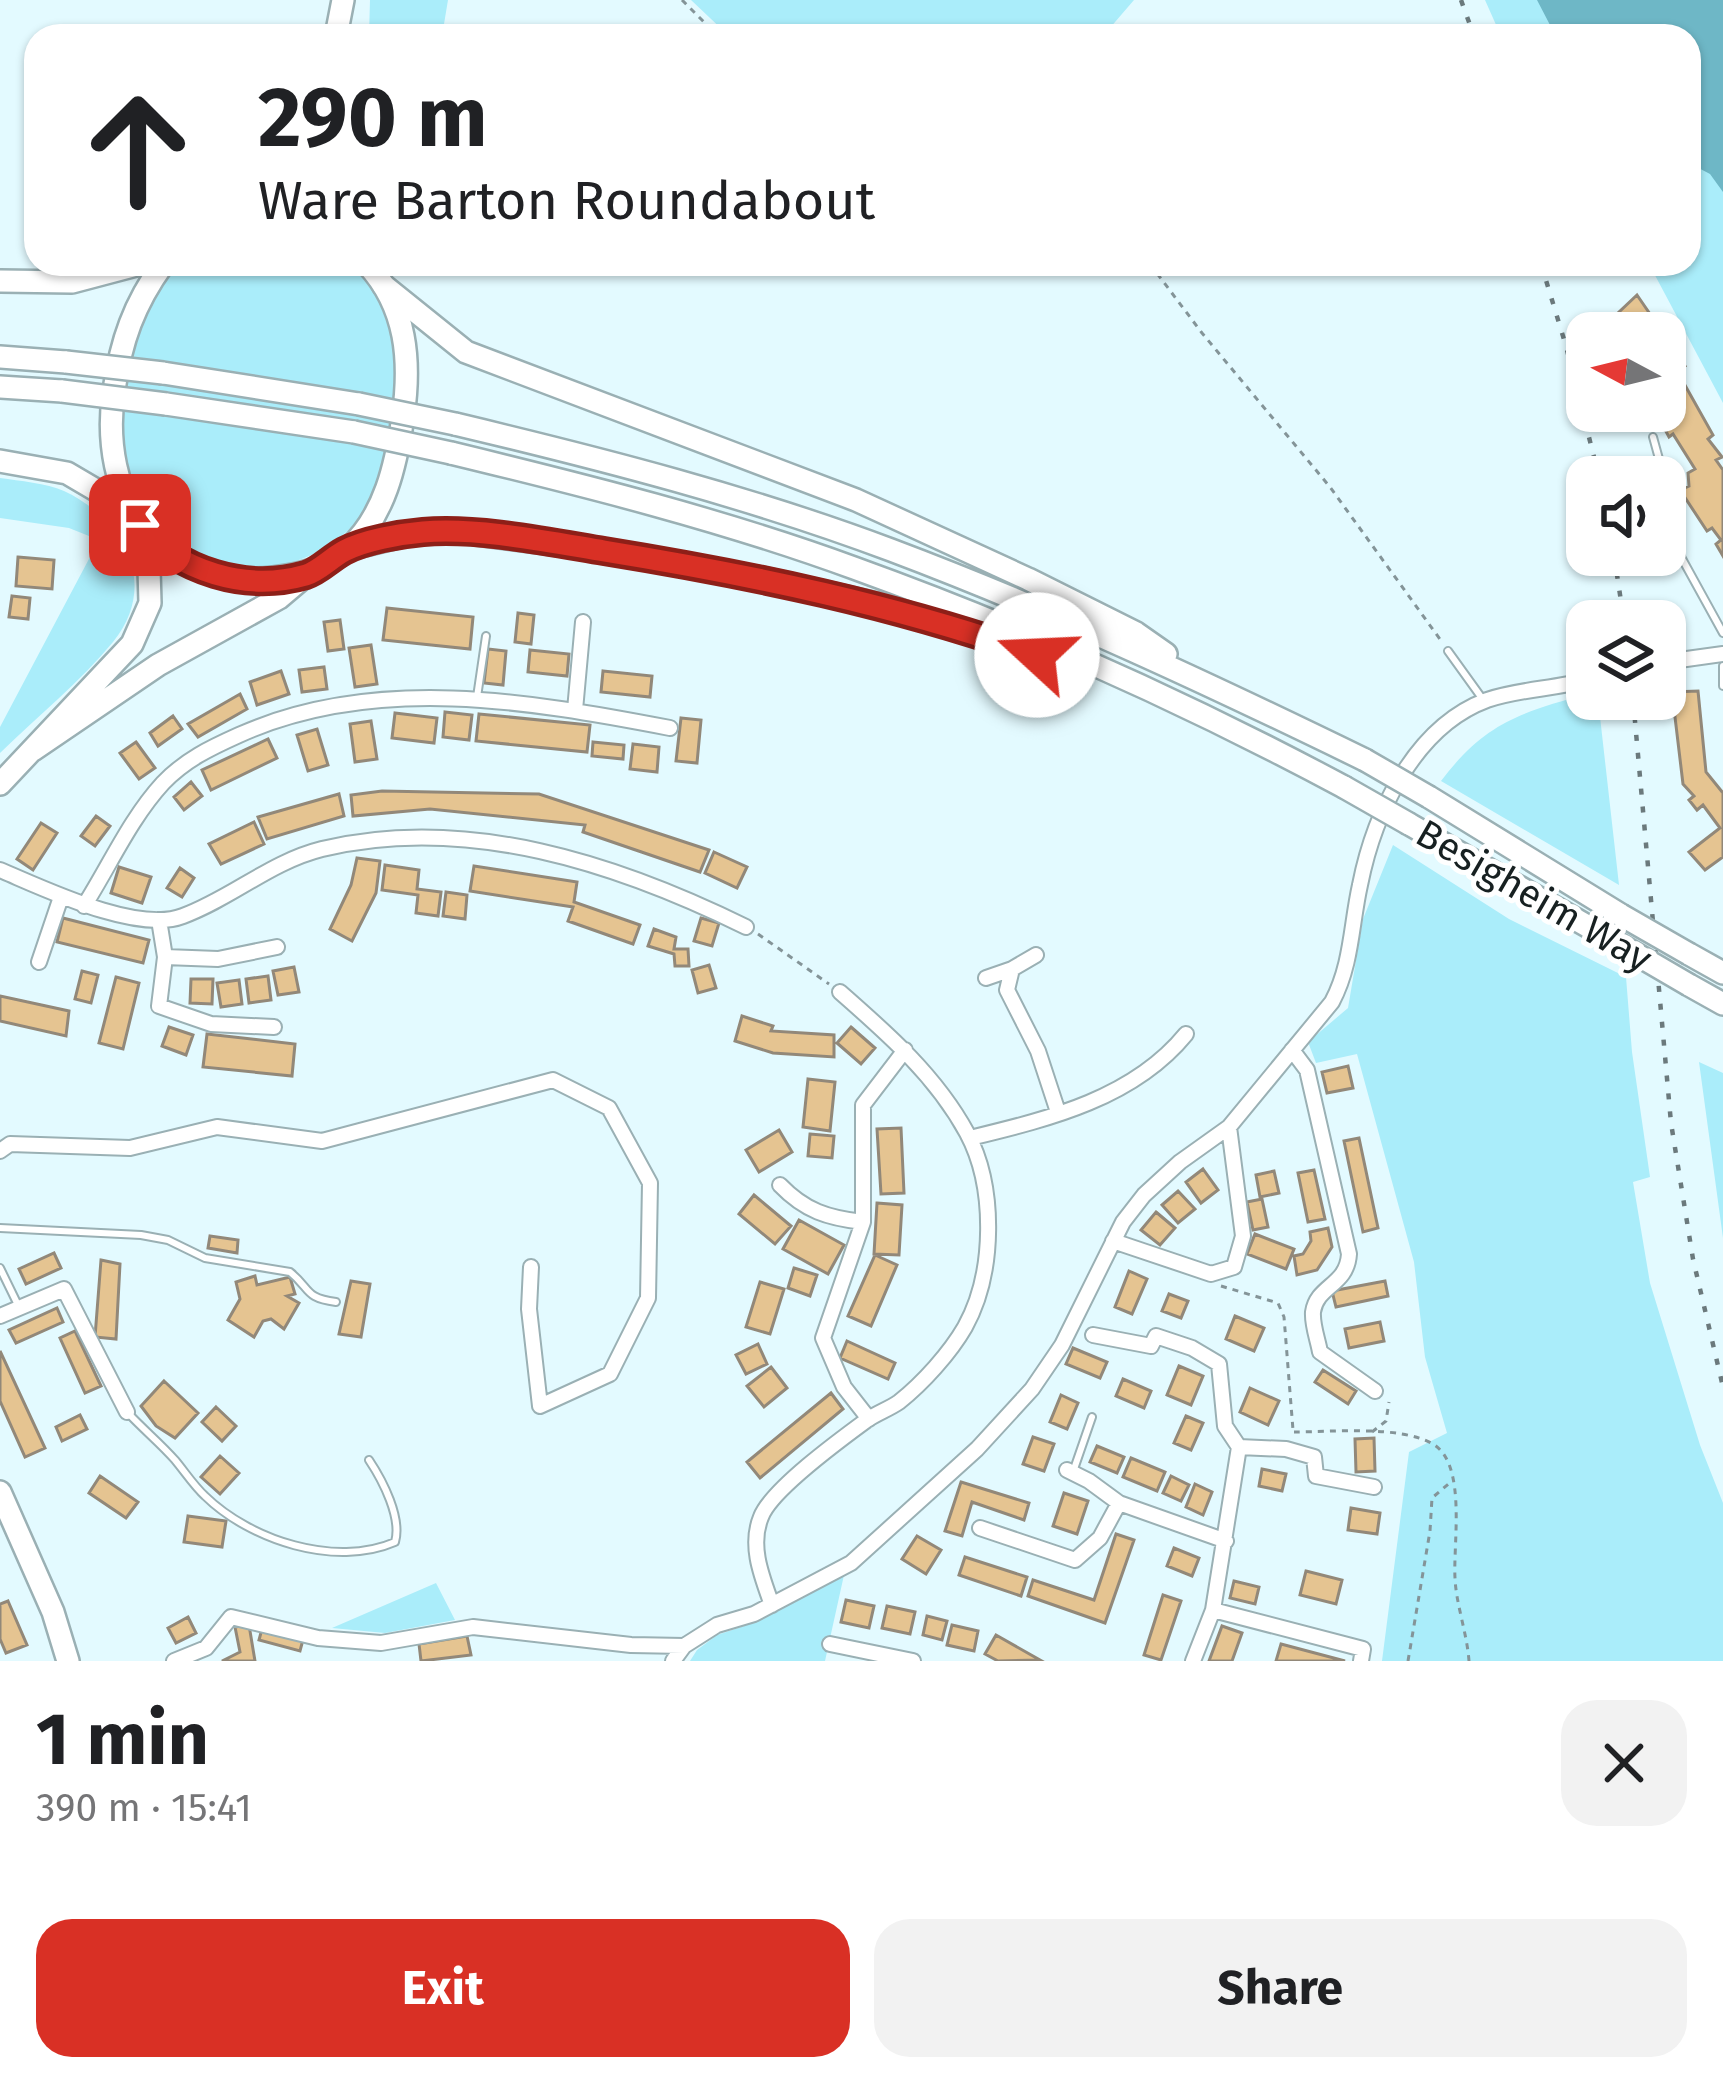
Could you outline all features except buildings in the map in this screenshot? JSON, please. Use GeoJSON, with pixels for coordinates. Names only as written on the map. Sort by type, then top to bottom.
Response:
{"type":"FeatureCollection","features":[{"type":"Feature","properties":{"kind":"main road"},"geometry":{"type":"LineString","coordinates":[[0,281],[72,282],[95,276]]}},
{"type":"Feature","properties":{"kind":"main road"},"geometry":{"type":"LineString","coordinates":[[156,276],[130,320],[119,353],[110,413],[113,469],[130,510],[148,535],[182,560],[215,575],[257,580],[307,575]]}},
{"type":"Feature","properties":{"kind":"main road"},"geometry":{"type":"LineString","coordinates":[[348,549],[389,484],[405,400],[407,349],[402,323],[377,276]]}},
{"type":"Feature","properties":{"kind":"main road"},"geometry":{"type":"LineString","coordinates":[[384,286],[466,352],[759,461],[938,536],[1136,633],[1208,684]]}},
{"type":"Feature","properties":{"kind":"main road"},"geometry":{"type":"LineString","coordinates":[[0,357],[163,373],[359,404],[455,424],[703,490],[888,549],[1021,601],[1208,684]]}},
{"type":"Feature","properties":{"kind":"main road"},"geometry":{"type":"LineString","coordinates":[[0,387],[166,404],[354,432],[600,490],[832,560],[1130,680]]}},
{"type":"Feature","properties":{"kind":"main road"},"geometry":{"type":"LineString","coordinates":[[0,461],[67,473],[130,510]]}},
{"type":"Feature","properties":{"kind":"main road"},"geometry":{"type":"LineString","coordinates":[[33,750],[158,665],[279,598],[348,549],[418,532],[453,531],[671,562],[899,609],[1130,680]]}},
{"type":"Feature","properties":{"kind":"main road"},"geometry":{"type":"LineString","coordinates":[[0,784],[58,719],[120,661],[139,633],[150,603],[148,535]]}},
{"type":"Feature","properties":{"kind":"main road","name":"Besigheim Way"},"geometry":{"type":"LineString","coordinates":[[1130,680],[1345,787],[1723,1004]]}},
{"type":"Feature","properties":{"kind":"main road","name":"Besigheim Way"},"geometry":{"type":"LineString","coordinates":[[1208,684],[1364,760],[1723,973]]}},
{"type":"Feature","properties":{"kind":"main road"},"geometry":{"type":"LineString","coordinates":[[0,1492],[53,1612],[68,1661]]}},
{"type":"Feature","properties":{"kind":"street"},"geometry":{"type":"LineString","coordinates":[[575,710],[583,622]]}},
{"type":"Feature","properties":{"kind":"street"},"geometry":{"type":"LineString","coordinates":[[1686,659],[1723,653]]}},
{"type":"Feature","properties":{"kind":"street"},"geometry":{"type":"LineString","coordinates":[[673,1661],[684,1646],[717,1625],[772,1605],[851,1563],[977,1449],[1033,1389],[1062,1346],[1113,1241],[1144,1195],[1228,1127],[1332,1001],[1344,979],[1363,869],[1410,758],[1484,701],[1566,684]]}},
{"type":"Feature","properties":{"kind":"street"},"geometry":{"type":"LineString","coordinates":[[84,905],[133,820],[164,782],[196,754],[264,723],[377,699],[477,700],[575,710],[670,728]]}},
{"type":"Feature","properties":{"kind":"street"},"geometry":{"type":"LineString","coordinates":[[0,870],[84,905],[159,920],[180,918],[275,864],[324,849],[444,839],[606,866],[746,927]]}},
{"type":"Feature","properties":{"kind":"street"},"geometry":{"type":"LineString","coordinates":[[39,962],[61,896]]}},
{"type":"Feature","properties":{"kind":"street"},"geometry":{"type":"LineString","coordinates":[[159,920],[165,957],[158,1006],[211,1024],[274,1027]]}},
{"type":"Feature","properties":{"kind":"street"},"geometry":{"type":"LineString","coordinates":[[165,957],[218,959],[277,947]]}},
{"type":"Feature","properties":{"kind":"street"},"geometry":{"type":"LineString","coordinates":[[986,978],[1036,955]]}},
{"type":"Feature","properties":{"kind":"street"},"geometry":{"type":"LineString","coordinates":[[1012,969],[1007,990],[1038,1051],[1058,1112]]}},
{"type":"Feature","properties":{"kind":"street"},"geometry":{"type":"LineString","coordinates":[[772,1605],[754,1539],[762,1514],[776,1492],[898,1402],[933,1368],[965,1326],[982,1277],[988,1239],[987,1202],[970,1138],[946,1099],[905,1050],[840,992]]}},
{"type":"Feature","properties":{"kind":"street"},"geometry":{"type":"LineString","coordinates":[[970,1138],[1109,1095],[1163,1059],[1186,1034]]}},
{"type":"Feature","properties":{"kind":"street"},"geometry":{"type":"LineString","coordinates":[[869,1419],[844,1387],[823,1338],[863,1222],[863,1105],[905,1050]]}},
{"type":"Feature","properties":{"kind":"street"},"geometry":{"type":"LineString","coordinates":[[1292,1050],[1307,1070],[1349,1254],[1348,1269],[1318,1296],[1312,1316],[1320,1352],[1375,1391]]}},
{"type":"Feature","properties":{"kind":"street"},"geometry":{"type":"LineString","coordinates":[[0,1151],[10,1144],[130,1148],[217,1127],[322,1141],[553,1080],[609,1108],[650,1184],[648,1298],[610,1374],[540,1406],[529,1309],[531,1267]]}},
{"type":"Feature","properties":{"kind":"street"},"geometry":{"type":"LineString","coordinates":[[1113,1241],[1211,1274],[1234,1267],[1243,1236],[1228,1127]]}},
{"type":"Feature","properties":{"kind":"street"},"geometry":{"type":"LineString","coordinates":[[780,1185],[808,1210],[863,1222]]}},
{"type":"Feature","properties":{"kind":"street"},"geometry":{"type":"LineString","coordinates":[[0,1316],[64,1289],[127,1412]]}},
{"type":"Feature","properties":{"kind":"street"},"geometry":{"type":"LineString","coordinates":[[1093,1335],[1151,1346],[1156,1336],[1192,1348],[1219,1364],[1225,1426],[1239,1447],[1213,1610],[1193,1661]]}},
{"type":"Feature","properties":{"kind":"street"},"geometry":{"type":"LineString","coordinates":[[1239,1447],[1286,1449],[1314,1457],[1316,1476],[1374,1487]]}},
{"type":"Feature","properties":{"kind":"street"},"geometry":{"type":"LineString","coordinates":[[1070,1471],[1119,1504],[1226,1541]]}},
{"type":"Feature","properties":{"kind":"street"},"geometry":{"type":"LineString","coordinates":[[980,1528],[1075,1560],[1100,1538],[1119,1504]]}},
{"type":"Feature","properties":{"kind":"street"},"geometry":{"type":"LineString","coordinates":[[1213,1610],[1363,1648],[1361,1661]]}},
{"type":"Feature","properties":{"kind":"street"},"geometry":{"type":"LineString","coordinates":[[174,1661],[206,1648],[231,1616],[318,1638],[381,1643],[473,1627],[631,1645],[684,1646]]}},
{"type":"Feature","properties":{"kind":"street"},"geometry":{"type":"LineString","coordinates":[[830,1644],[913,1661]]}},
{"type":"Feature","properties":{"kind":"lane"},"geometry":{"type":"LineString","coordinates":[[1653,436],[1658,456]]}},
{"type":"Feature","properties":{"kind":"lane"},"geometry":{"type":"LineString","coordinates":[[1686,566],[1723,632]]}},
{"type":"Feature","properties":{"kind":"lane"},"geometry":{"type":"LineString","coordinates":[[477,700],[486,636]]}},
{"type":"Feature","properties":{"kind":"lane"},"geometry":{"type":"LineString","coordinates":[[1448,651],[1484,701]]}},
{"type":"Feature","properties":{"kind":"lane"},"geometry":{"type":"LineString","coordinates":[[1723,666],[1723,686]]}},
{"type":"Feature","properties":{"kind":"lane"},"geometry":{"type":"LineString","coordinates":[[0,1228],[168,1240],[205,1258],[290,1272],[305,1293],[336,1302]]}},
{"type":"Feature","properties":{"kind":"lane"},"geometry":{"type":"LineString","coordinates":[[0,1268],[19,1308]]}},
{"type":"Feature","properties":{"kind":"lane"},"geometry":{"type":"LineString","coordinates":[[127,1412],[207,1499],[275,1539],[301,1546],[335,1552],[369,1550],[395,1542],[398,1530],[380,1477],[369,1460]]}},
{"type":"Feature","properties":{"kind":"lane"},"geometry":{"type":"LineString","coordinates":[[1070,1471],[1092,1417]]}},
{"type":"Feature","properties":{"kind":"path"},"geometry":{"type":"LineString","coordinates":[[682,0],[706,24]]}},
{"type":"Feature","properties":{"kind":"path"},"geometry":{"type":"LineString","coordinates":[[1159,276],[1330,487],[1448,651]]}},
{"type":"Feature","properties":{"kind":"path"},"geometry":{"type":"LineString","coordinates":[[746,927],[840,992]]}},
{"type":"Feature","properties":{"kind":"path"},"geometry":{"type":"LineString","coordinates":[[1211,1274],[1217,1285],[1278,1303],[1284,1317],[1294,1432],[1403,1434],[1442,1451],[1454,1478],[1455,1584],[1469,1661]]}},
{"type":"Feature","properties":{"kind":"path"},"geometry":{"type":"LineString","coordinates":[[1370,1433],[1386,1421],[1391,1407],[1388,1396],[1375,1391]]}},
{"type":"Feature","properties":{"kind":"path"},"geometry":{"type":"LineString","coordinates":[[1408,1661],[1432,1498],[1454,1478]]}},
{"type":"Feature","properties":{"kind":"shaded area"},"geometry":{"type":"Polygon","coordinates":[[[370,0],[448,0],[444,24],[369,24],[370,0]]]}},
{"type":"Feature","properties":{"kind":"shaded area"},"geometry":{"type":"Polygon","coordinates":[[[691,0],[1134,0],[1113,24],[716,24],[691,0]]]}},
{"type":"Feature","properties":{"kind":"shaded area"},"geometry":{"type":"Polygon","coordinates":[[[1485,0],[1723,0],[1723,403],[1686,334],[1686,312],[1675,312],[1655,276],[1701,276],[1701,24],[1496,24],[1485,0]]]}},
{"type":"Feature","properties":{"kind":"shaded area"},"geometry":{"type":"Polygon","coordinates":[[[1537,0],[1723,0],[1723,192],[1701,169],[1701,24],[1549,24],[1537,0]]]}},
{"type":"Feature","properties":{"kind":"shaded area"},"geometry":{"type":"Polygon","coordinates":[[[169,276],[364,279],[392,332],[397,372],[394,413],[382,475],[366,509],[344,534],[286,564],[253,568],[190,555],[163,536],[134,493],[122,427],[129,360],[151,301],[169,276]]]}},
{"type":"Feature","properties":{"kind":"shaded area"},"geometry":{"type":"Polygon","coordinates":[[[0,478],[57,488],[104,518],[129,555],[134,598],[113,642],[0,753],[0,727],[99,540],[69,528],[0,518],[0,478]]]}},
{"type":"Feature","properties":{"kind":"shaded area"},"geometry":{"type":"Polygon","coordinates":[[[1566,700],[1566,720],[1600,720],[1619,885],[1441,781],[1489,733],[1566,700]]]}},
{"type":"Feature","properties":{"kind":"shaded area"},"geometry":{"type":"Polygon","coordinates":[[[1393,845],[1509,919],[1626,977],[1650,1177],[1633,1182],[1650,1283],[1723,1503],[1723,1661],[1382,1661],[1409,1452],[1447,1433],[1425,1357],[1414,1262],[1357,1054],[1316,1063],[1308,1042],[1348,1008],[1363,919],[1393,845]]]}},
{"type":"Feature","properties":{"kind":"shaded area"},"geometry":{"type":"Polygon","coordinates":[[[1699,1062],[1723,1073],[1723,1238],[1699,1062]]]}},
{"type":"Feature","properties":{"kind":"shaded area"},"geometry":{"type":"Polygon","coordinates":[[[844,1575],[825,1661],[690,1661],[717,1635],[844,1575]]]}},
{"type":"Feature","properties":{"kind":"shaded area"},"geometry":{"type":"Polygon","coordinates":[[[436,1583],[455,1620],[385,1633],[332,1628],[436,1583]]]}},
{"type":"Feature","properties":{"kind":"railway"},"geometry":{"type":"LineString","coordinates":[[1461,0],[1470,24]]}},
{"type":"Feature","properties":{"kind":"railway"},"geometry":{"type":"LineString","coordinates":[[1545,276],[1594,456]]}},
{"type":"Feature","properties":{"kind":"railway"},"geometry":{"type":"LineString","coordinates":[[1617,576],[1621,600]]}},
{"type":"Feature","properties":{"kind":"railway"},"geometry":{"type":"LineString","coordinates":[[1635,720],[1671,1123],[1693,1259],[1723,1387]]}},
{"type":"Feature","properties":{"kind":"route"},"geometry":{"type":"LineString","coordinates":[[140,525],[166,550],[196,568],[257,580],[307,575],[348,549],[418,532],[453,531],[544,542],[810,588],[960,627],[1037,655]]}}]}
